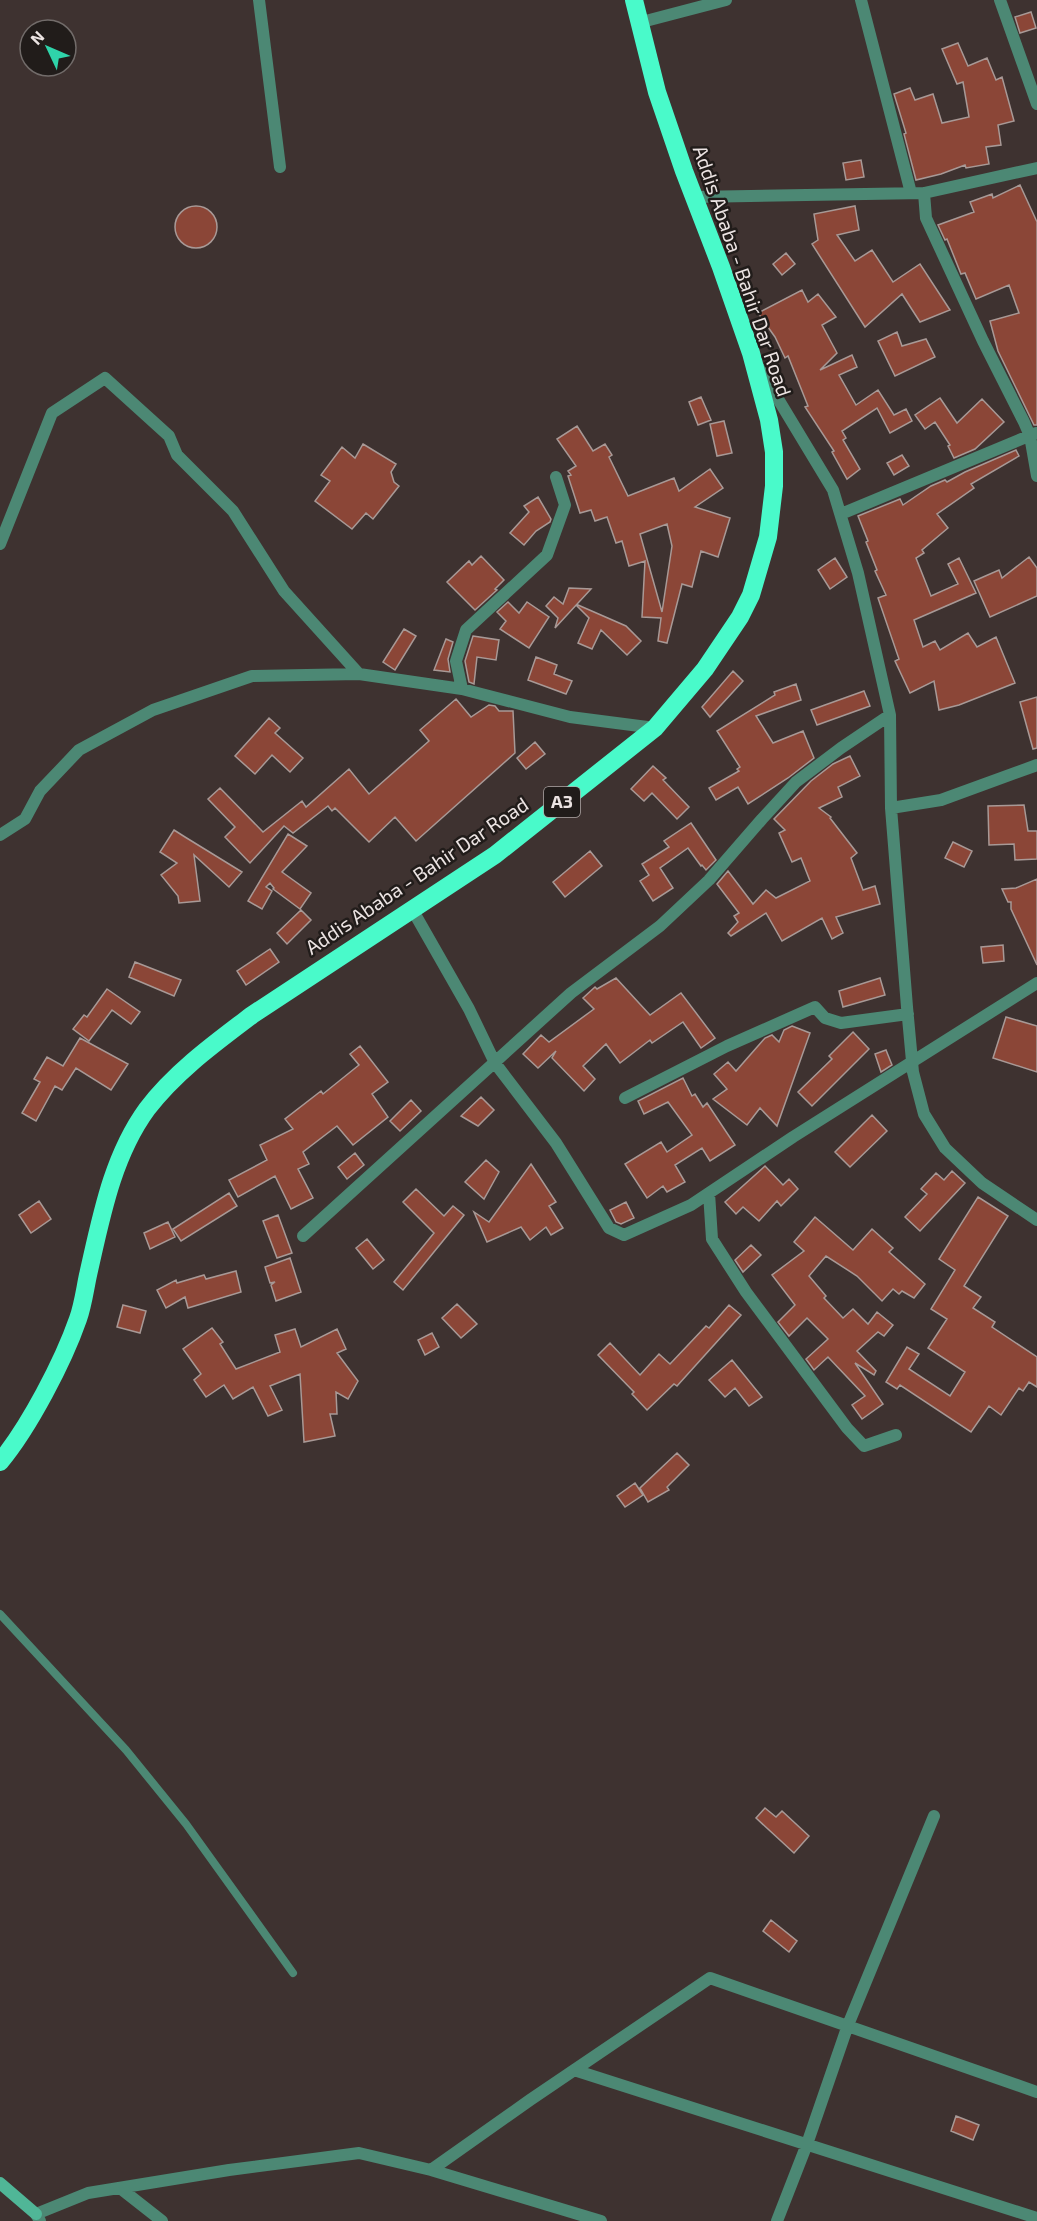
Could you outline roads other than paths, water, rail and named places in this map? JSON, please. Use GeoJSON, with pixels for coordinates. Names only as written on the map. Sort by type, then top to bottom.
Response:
{"type":"FeatureCollection","features":[{"type":"Feature","properties":{"kind":"highway","name":"Addis Ababa - Bahir Dar Road"},"geometry":{"type":"LineString","coordinates":[[0,1462],[25,1426],[71,1336],[78,1318],[106,1200],[117,1167],[146,1110],[164,1089],[214,1044],[252,1015],[495,855],[656,728],[705,669],[740,617],[751,595],[768,537],[774,486],[774,452],[769,420],[751,353],[657,92],[634,0]]}},
{"type":"Feature","properties":{"kind":"street"},"geometry":{"type":"LineString","coordinates":[[259,0],[280,167]]}},
{"type":"Feature","properties":{"kind":"street"},"geometry":{"type":"LineString","coordinates":[[638,23],[726,0]]}},
{"type":"Feature","properties":{"kind":"street"},"geometry":{"type":"LineString","coordinates":[[861,0],[911,193]]}},
{"type":"Feature","properties":{"kind":"street"},"geometry":{"type":"LineString","coordinates":[[1000,0],[1037,104]]}},
{"type":"Feature","properties":{"kind":"street"},"geometry":{"type":"LineString","coordinates":[[694,197],[924,193],[1037,168]]}},
{"type":"Feature","properties":{"kind":"street"},"geometry":{"type":"LineString","coordinates":[[924,193],[926,218],[1033,435],[1037,476]]}},
{"type":"Feature","properties":{"kind":"street"},"geometry":{"type":"LineString","coordinates":[[751,353],[833,490],[858,573],[890,715],[891,808],[912,1062],[924,1114],[945,1148],[982,1183],[1037,1220]]}},
{"type":"Feature","properties":{"kind":"street"},"geometry":{"type":"LineString","coordinates":[[0,544],[52,413],[105,378],[169,436],[177,455],[233,512],[284,591],[359,674]]}},
{"type":"Feature","properties":{"kind":"street"},"geometry":{"type":"LineString","coordinates":[[841,514],[1033,435]]}},
{"type":"Feature","properties":{"kind":"street"},"geometry":{"type":"LineString","coordinates":[[462,689],[456,661],[466,630],[547,555],[565,505],[556,477]]}},
{"type":"Feature","properties":{"kind":"street"},"geometry":{"type":"LineString","coordinates":[[0,835],[25,819],[40,791],[79,750],[153,710],[252,676],[359,674],[462,689],[570,717],[656,728]]}},
{"type":"Feature","properties":{"kind":"street"},"geometry":{"type":"LineString","coordinates":[[303,1236],[571,993],[660,926],[709,880],[796,783],[841,748],[890,715]]}},
{"type":"Feature","properties":{"kind":"street"},"geometry":{"type":"LineString","coordinates":[[891,808],[941,800],[1037,765]]}},
{"type":"Feature","properties":{"kind":"street"},"geometry":{"type":"LineString","coordinates":[[412,909],[469,1009],[495,1063],[556,1143],[609,1228],[624,1235],[691,1205],[793,1137],[1037,983]]}},
{"type":"Feature","properties":{"kind":"street"},"geometry":{"type":"LineString","coordinates":[[625,1098],[727,1046],[814,1008],[825,1018],[841,1023],[908,1014]]}},
{"type":"Feature","properties":{"kind":"street"},"geometry":{"type":"LineString","coordinates":[[709,1193],[712,1239],[746,1292],[847,1428],[864,1446],[896,1435]]}},
{"type":"Feature","properties":{"kind":"street"},"geometry":{"type":"LineString","coordinates":[[777,2221],[807,2144],[848,2025],[934,1816]]}},
{"type":"Feature","properties":{"kind":"street"},"geometry":{"type":"LineString","coordinates":[[431,2170],[710,1978],[1037,2092]]}},
{"type":"Feature","properties":{"kind":"street"},"geometry":{"type":"LineString","coordinates":[[574,2070],[1037,2218]]}},
{"type":"Feature","properties":{"kind":"street"},"geometry":{"type":"LineString","coordinates":[[0,2182],[38,2218],[88,2193],[229,2170],[359,2153],[431,2170],[601,2221]]}},
{"type":"Feature","properties":{"kind":"street"},"geometry":{"type":"LineString","coordinates":[[120,2188],[162,2221]]}},
{"type":"Feature","properties":{"kind":"lane"},"geometry":{"type":"LineString","coordinates":[[0,1614],[126,1750],[186,1824],[293,1973]]}}]}
